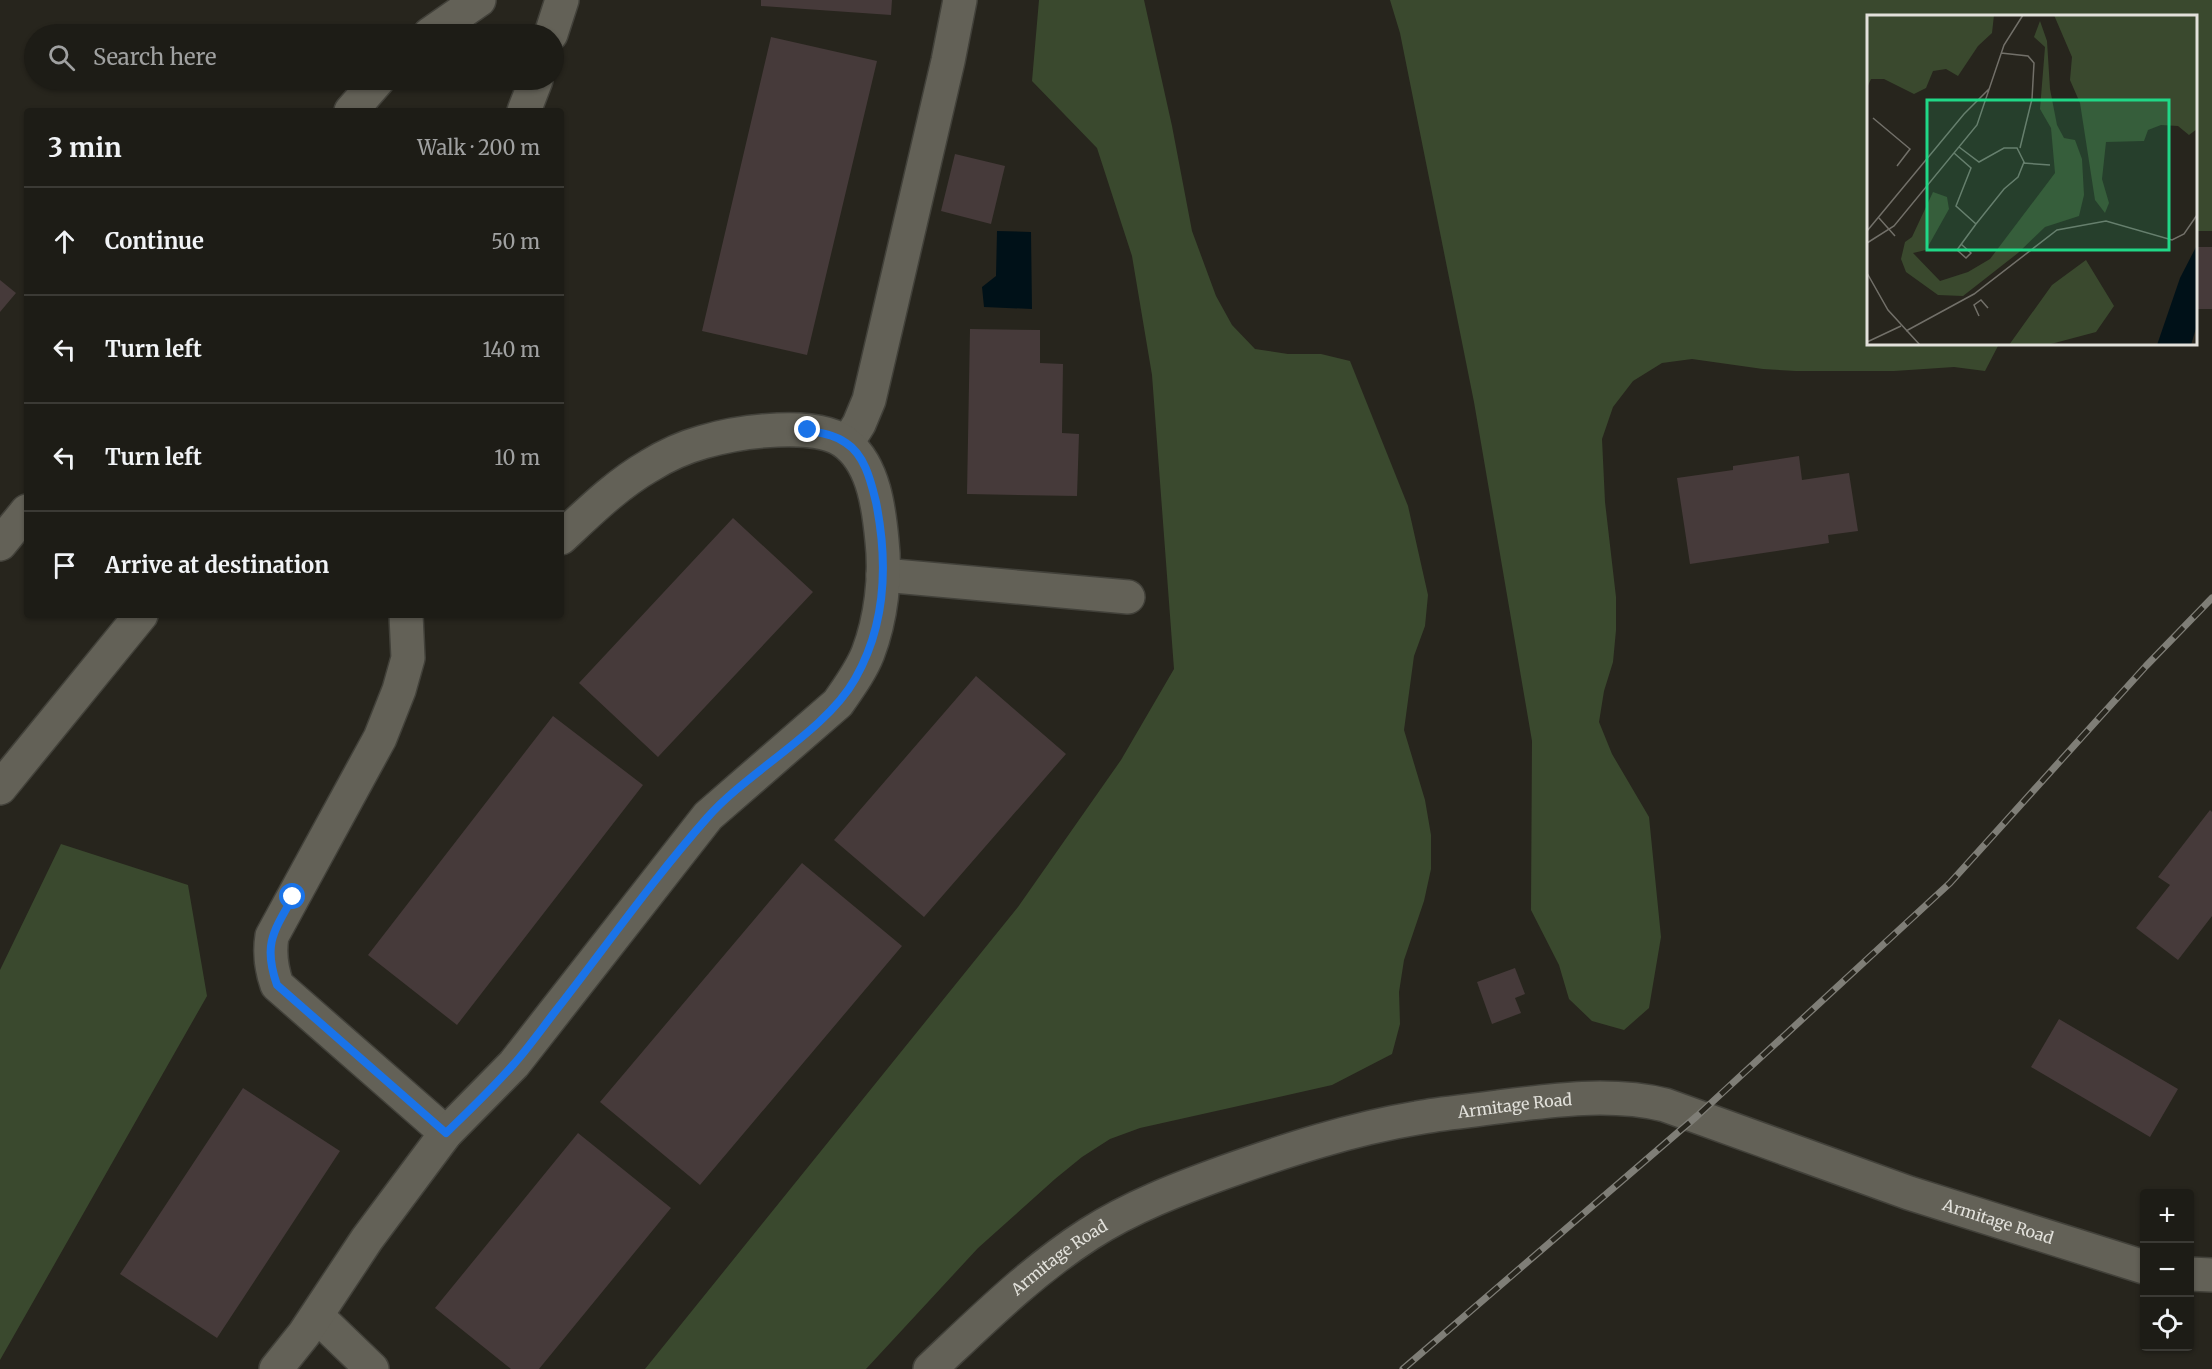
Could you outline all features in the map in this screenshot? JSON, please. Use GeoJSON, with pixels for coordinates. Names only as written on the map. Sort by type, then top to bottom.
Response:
{"type":"FeatureCollection","features":[{"type":"Feature","properties":{"kind":"street"},"geometry":{"type":"LineString","coordinates":[[444,24],[479,0]]}},
{"type":"Feature","properties":{"kind":"street"},"geometry":{"type":"LineString","coordinates":[[554,24],[562,0]]}},
{"type":"Feature","properties":{"kind":"street"},"geometry":{"type":"LineString","coordinates":[[847,443],[859,424],[869,400],[948,62],[960,0]]}},
{"type":"Feature","properties":{"kind":"street"},"geometry":{"type":"LineString","coordinates":[[354,108],[369,90]]}},
{"type":"Feature","properties":{"kind":"street"},"geometry":{"type":"LineString","coordinates":[[525,108],[532,90]]}},
{"type":"Feature","properties":{"kind":"street"},"geometry":{"type":"LineString","coordinates":[[276,1369],[317,1316],[367,1239],[446,1133],[514,1064],[708,816],[838,703],[854,681],[868,653],[876,626],[883,575],[881,527],[872,486],[861,458],[847,443],[828,434],[808,430],[736,434],[701,442],[650,464],[628,479],[564,535]]}},
{"type":"Feature","properties":{"kind":"street"},"geometry":{"type":"LineString","coordinates":[[0,544],[24,515]]}},
{"type":"Feature","properties":{"kind":"street"},"geometry":{"type":"LineString","coordinates":[[883,575],[1128,597]]}},
{"type":"Feature","properties":{"kind":"street"},"geometry":{"type":"LineString","coordinates":[[0,788],[139,618]]}},
{"type":"Feature","properties":{"kind":"street"},"geometry":{"type":"LineString","coordinates":[[406,618],[408,658],[399,690],[380,738],[272,936],[270,951],[277,985],[446,1133]]}},
{"type":"Feature","properties":{"kind":"street","name":"Armitage Road"},"geometry":{"type":"LineString","coordinates":[[930,1369],[1014,1290],[1089,1234],[1186,1185],[1314,1143],[1416,1118],[1543,1101],[1639,1100],[1674,1108],[1909,1193],[2140,1266]]}},
{"type":"Feature","properties":{"kind":"street"},"geometry":{"type":"LineString","coordinates":[[2194,1274],[2212,1275]]}},
{"type":"Feature","properties":{"kind":"street"},"geometry":{"type":"LineString","coordinates":[[317,1316],[372,1369]]}},
{"type":"Feature","properties":{"kind":"green space"},"geometry":{"type":"Polygon","coordinates":[[[1039,0],[1144,0],[1192,231],[1216,296],[1232,325],[1255,349],[1288,354],[1321,354],[1350,361],[1408,506],[1428,595],[1425,626],[1414,656],[1404,730],[1425,800],[1431,835],[1431,869],[1424,901],[1404,960],[1399,992],[1400,1024],[1392,1054],[1332,1085],[1140,1128],[1110,1139],[1082,1157],[1055,1179],[978,1248],[866,1369],[645,1369],[1018,907],[1121,760],[1174,669],[1152,375],[1132,256],[1097,148],[1032,81],[1039,0]]]}},
{"type":"Feature","properties":{"kind":"green space"},"geometry":{"type":"Polygon","coordinates":[[[1390,0],[2212,0],[2212,231],[2197,231],[2197,15],[1867,15],[1867,345],[1998,345],[1985,371],[1954,367],[1894,371],[1796,371],[1692,359],[1662,363],[1633,381],[1613,407],[1602,439],[1605,502],[1616,597],[1616,630],[1613,662],[1604,691],[1599,722],[1612,754],[1649,817],[1661,937],[1649,1008],[1624,1030],[1592,1021],[1569,999],[1559,965],[1531,910],[1532,741],[1474,402],[1400,33],[1390,0]]]}},
{"type":"Feature","properties":{"kind":"green space"},"geometry":{"type":"Polygon","coordinates":[[[61,844],[188,885],[207,996],[0,1360],[0,970],[61,844]]]}},
{"type":"Feature","properties":{"kind":"shaded area"},"geometry":{"type":"Polygon","coordinates":[[[997,231],[1031,232],[1032,309],[984,307],[982,287],[996,276],[997,231]]]}},
{"type":"Feature","properties":{"kind":"building"},"geometry":{"type":"Polygon","coordinates":[[[761,0],[892,0],[891,15],[761,6],[761,0]]]}},
{"type":"Feature","properties":{"kind":"building"},"geometry":{"type":"Polygon","coordinates":[[[771,37],[877,61],[807,355],[702,331],[771,37]]]}},
{"type":"Feature","properties":{"kind":"building"},"geometry":{"type":"Polygon","coordinates":[[[955,154],[1005,166],[991,224],[941,211],[955,154]]]}},
{"type":"Feature","properties":{"kind":"building"},"geometry":{"type":"Polygon","coordinates":[[[2197,247],[2212,247],[2212,309],[2197,309],[2197,247]]]}},
{"type":"Feature","properties":{"kind":"building"},"geometry":{"type":"Polygon","coordinates":[[[0,280],[16,293],[0,312],[0,280]]]}},
{"type":"Feature","properties":{"kind":"building"},"geometry":{"type":"Polygon","coordinates":[[[970,329],[1040,330],[1040,363],[1063,364],[1062,433],[1079,434],[1077,496],[967,494],[970,329]]]}},
{"type":"Feature","properties":{"kind":"building"},"geometry":{"type":"Polygon","coordinates":[[[1799,456],[1802,480],[1849,473],[1858,531],[1828,535],[1829,543],[1690,564],[1677,478],[1733,470],[1733,466],[1799,456]]]}},
{"type":"Feature","properties":{"kind":"building"},"geometry":{"type":"Polygon","coordinates":[[[733,518],[813,592],[658,757],[579,683],[733,518]]]}},
{"type":"Feature","properties":{"kind":"building"},"geometry":{"type":"Polygon","coordinates":[[[976,676],[1066,754],[924,917],[834,840],[976,676]]]}},
{"type":"Feature","properties":{"kind":"building"},"geometry":{"type":"Polygon","coordinates":[[[553,716],[643,785],[457,1025],[368,955],[553,716]]]}},
{"type":"Feature","properties":{"kind":"building"},"geometry":{"type":"Polygon","coordinates":[[[2210,810],[2212,812],[2212,916],[2178,960],[2136,928],[2170,885],[2158,877],[2210,810]]]}},
{"type":"Feature","properties":{"kind":"building"},"geometry":{"type":"Polygon","coordinates":[[[802,863],[902,946],[700,1185],[600,1102],[802,863]]]}},
{"type":"Feature","properties":{"kind":"building"},"geometry":{"type":"Polygon","coordinates":[[[1515,968],[1525,994],[1515,998],[1521,1013],[1492,1024],[1477,982],[1515,968]]]}},
{"type":"Feature","properties":{"kind":"building"},"geometry":{"type":"Polygon","coordinates":[[[2059,1019],[2178,1089],[2150,1137],[2031,1067],[2059,1019]]]}},
{"type":"Feature","properties":{"kind":"building"},"geometry":{"type":"Polygon","coordinates":[[[243,1088],[340,1151],[217,1338],[120,1274],[243,1088]]]}},
{"type":"Feature","properties":{"kind":"building"},"geometry":{"type":"Polygon","coordinates":[[[578,1133],[671,1208],[539,1369],[511,1369],[435,1308],[578,1133]]]}},
{"type":"Feature","properties":{"kind":"railway"},"geometry":{"type":"LineString","coordinates":[[1403,1369],[1697,1116],[1950,883],[2146,666],[2212,598]]}},
{"type":"Feature","properties":{"kind":"route"},"geometry":{"type":"LineString","coordinates":[[293,897],[272,936],[270,951],[277,985],[446,1133],[514,1064],[708,816],[838,703],[854,681],[868,653],[876,626],[884,563],[881,527],[872,486],[861,458],[847,443],[828,434],[808,430]]}}]}
